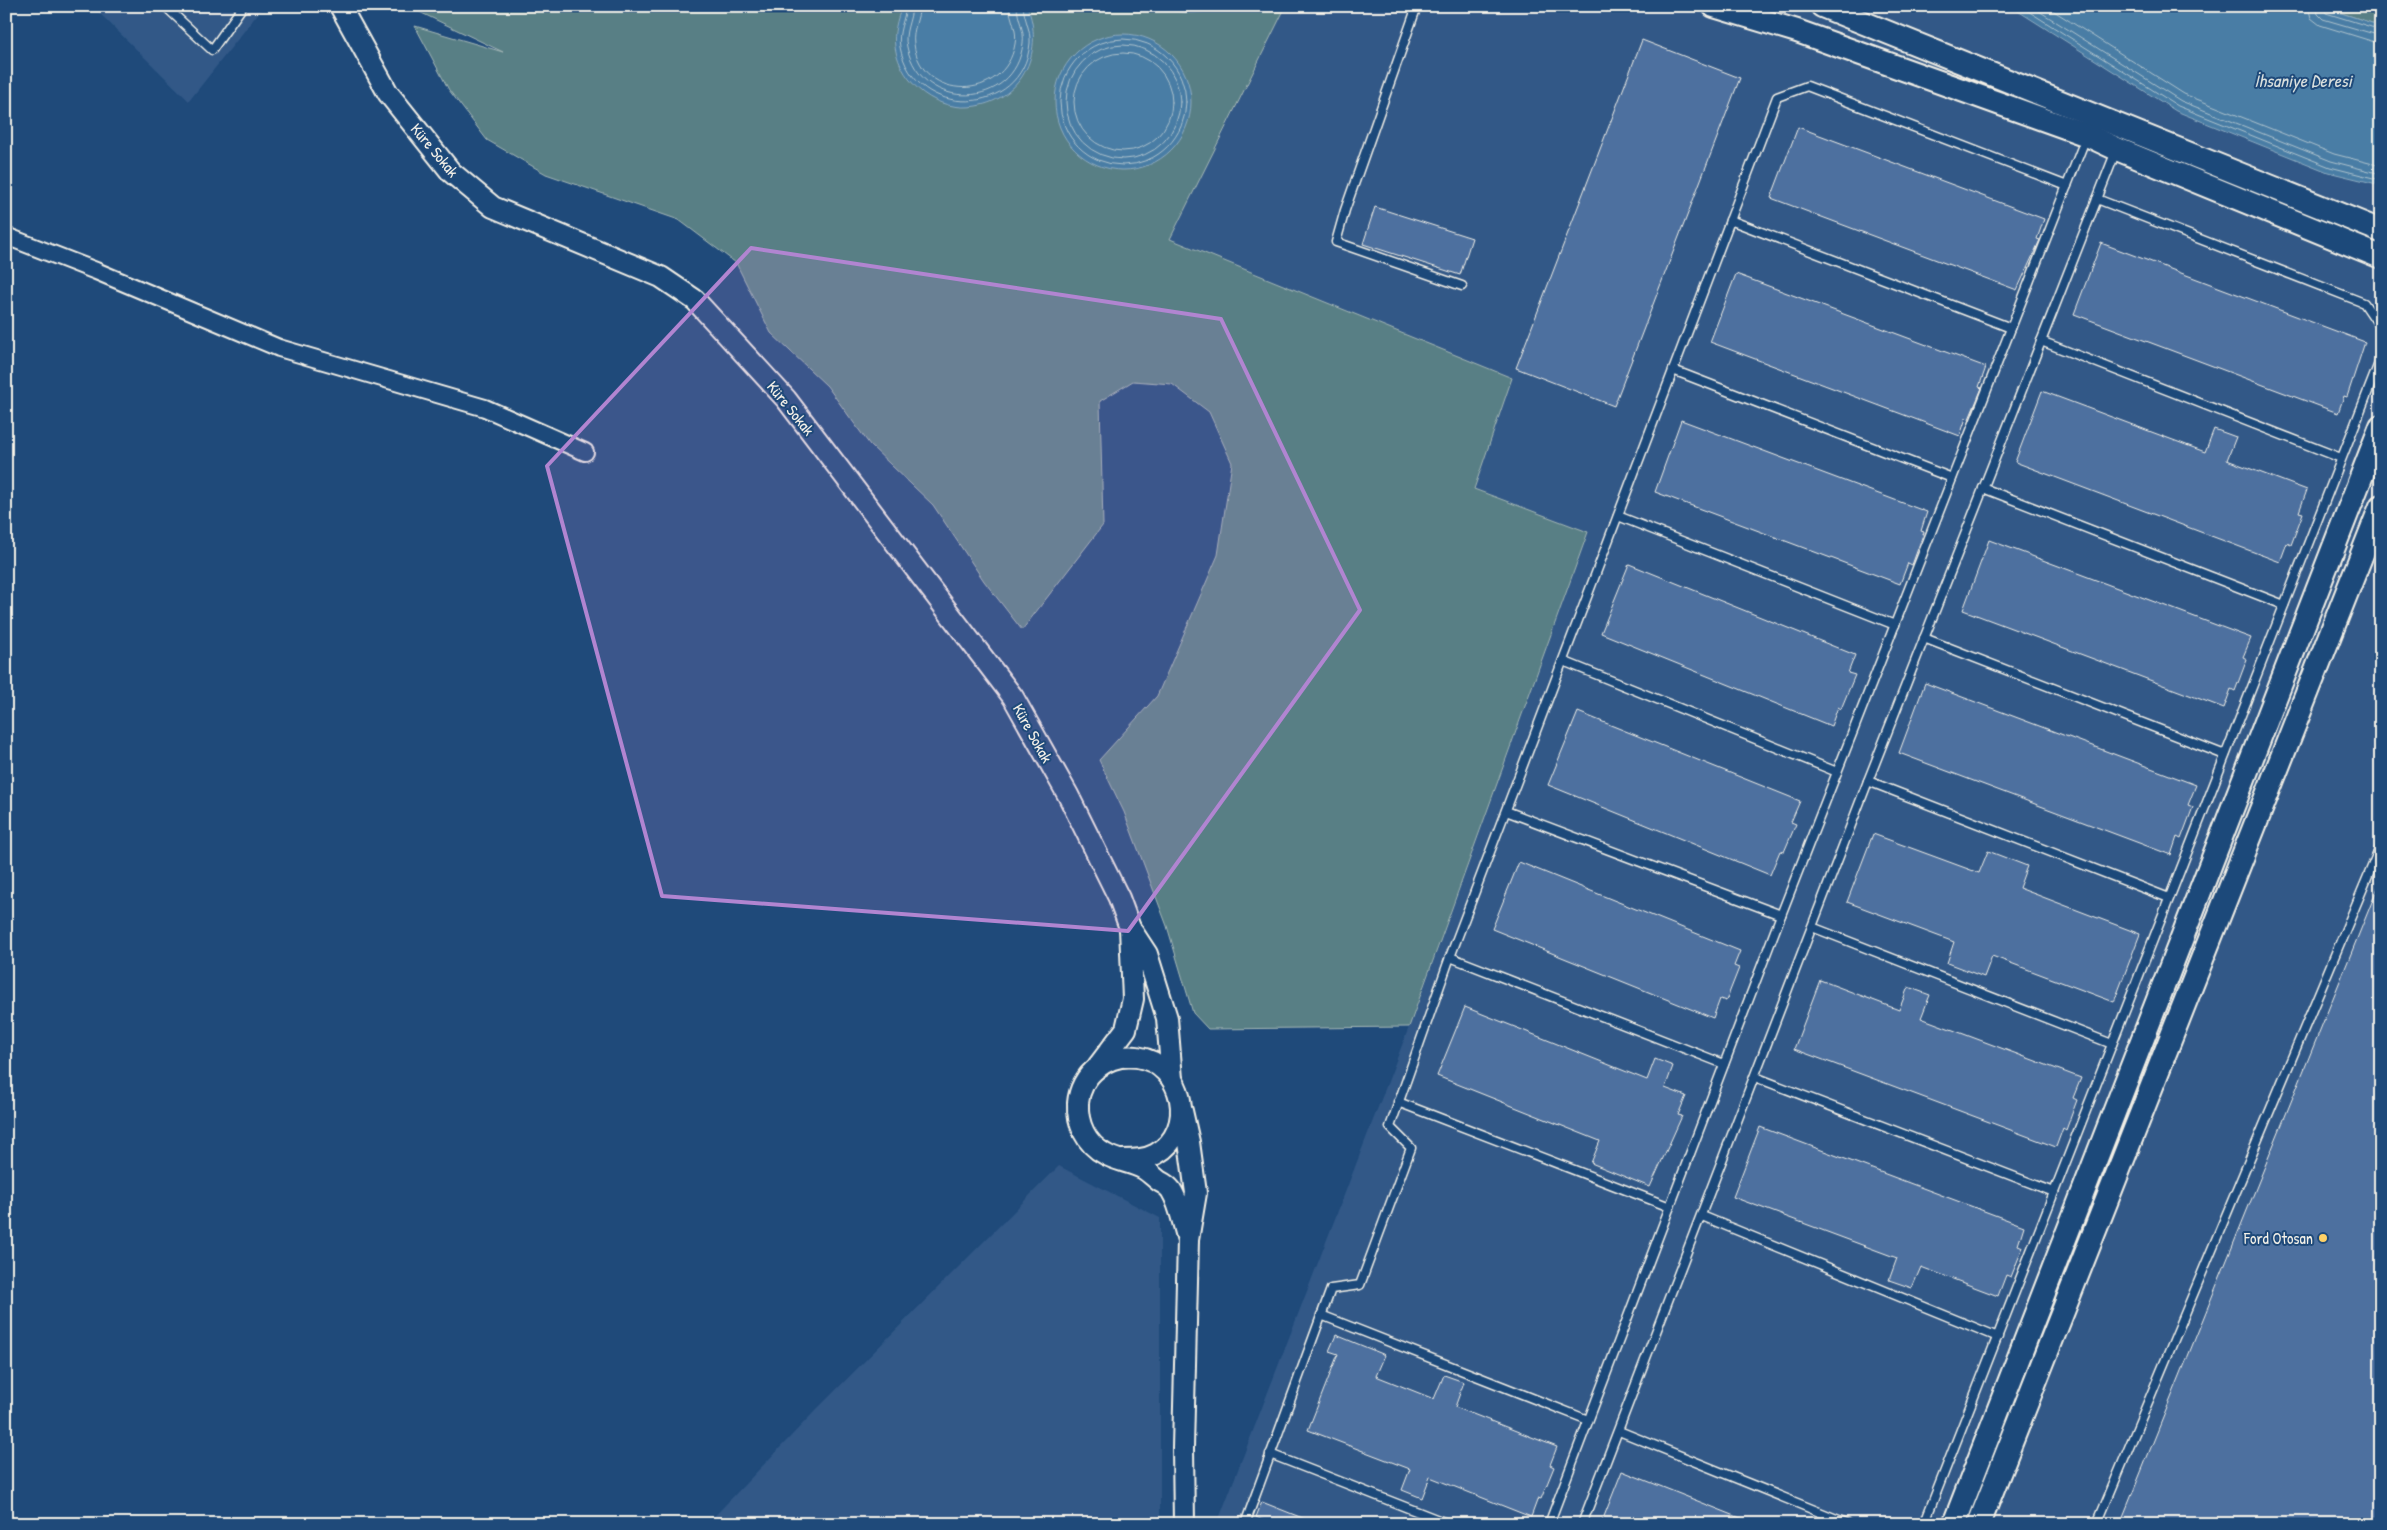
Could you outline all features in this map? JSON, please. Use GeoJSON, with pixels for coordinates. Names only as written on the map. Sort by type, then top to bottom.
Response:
{"type":"FeatureCollection","features":[{"type":"Feature","properties":{"kind":"main road"},"geometry":{"type":"LineString","coordinates":[[1714,6],[1797,31],[2087,135],[2381,257]]}},
{"type":"Feature","properties":{"kind":"main road"},"geometry":{"type":"LineString","coordinates":[[1822,6],[2381,231]]}},
{"type":"Feature","properties":{"kind":"main road"},"geometry":{"type":"LineString","coordinates":[[1954,1524],[2381,426]]}},
{"type":"Feature","properties":{"kind":"main road"},"geometry":{"type":"LineString","coordinates":[[1979,1524],[2381,506]]}},
{"type":"Feature","properties":{"kind":"street","name":"Küre Sokak"},"geometry":{"type":"LineString","coordinates":[[340,6],[388,93],[450,172],[493,207],[661,277],[696,300],[786,399],[1013,697],[1068,795],[1118,898],[1130,928]]}},
{"type":"Feature","properties":{"kind":"street"},"geometry":{"type":"LineString","coordinates":[[6,236],[96,271],[279,348],[485,408],[585,452]]}},
{"type":"Feature","properties":{"kind":"street"},"geometry":{"type":"LineString","coordinates":[[1130,928],[1133,999],[1126,1028],[1097,1068],[1085,1080],[1079,1096],[1078,1114],[1082,1130],[1092,1145],[1106,1155],[1144,1169],[1170,1189],[1188,1240]]}},
{"type":"Feature","properties":{"kind":"street"},"geometry":{"type":"LineString","coordinates":[[1130,928],[1147,954],[1167,1018],[1172,1078]]}},
{"type":"Feature","properties":{"kind":"street"},"geometry":{"type":"LineString","coordinates":[[1097,1068],[1112,1059],[1128,1056],[1145,1058],[1161,1066],[1172,1078],[1180,1094],[1196,1193],[1188,1240],[1183,1448],[1184,1524]]}},
{"type":"Feature","properties":{"kind":"street"},"geometry":{"type":"LineString","coordinates":[[1122,1160],[1140,1160],[1156,1154],[1169,1143],[1178,1128],[1182,1111]]}},
{"type":"Feature","properties":{"kind":"lane"},"geometry":{"type":"LineString","coordinates":[[165,6],[212,50],[244,6]]}},
{"type":"Feature","properties":{"kind":"lane"},"geometry":{"type":"LineString","coordinates":[[1417,6],[1348,200],[1336,242],[1462,286]]}},
{"type":"Feature","properties":{"kind":"lane"},"geometry":{"type":"LineString","coordinates":[[1245,1524],[1331,1290],[1360,1285],[1411,1148],[1390,1127],[1398,1102],[1450,957],[1778,96],[1806,86],[2067,186]]}},
{"type":"Feature","properties":{"kind":"lane"},"geometry":{"type":"LineString","coordinates":[[1549,1524],[1781,915],[2087,135]]}},
{"type":"Feature","properties":{"kind":"lane"},"geometry":{"type":"LineString","coordinates":[[1582,1524],[1868,781],[2117,149]]}},
{"type":"Feature","properties":{"kind":"lane"},"geometry":{"type":"LineString","coordinates":[[2097,199],[2364,302],[2381,328]]}},
{"type":"Feature","properties":{"kind":"lane"},"geometry":{"type":"LineString","coordinates":[[1730,220],[2011,328]]}},
{"type":"Feature","properties":{"kind":"lane"},"geometry":{"type":"LineString","coordinates":[[2041,341],[2341,458]]}},
{"type":"Feature","properties":{"kind":"lane"},"geometry":{"type":"LineString","coordinates":[[1924,1524],[2381,358]]}},
{"type":"Feature","properties":{"kind":"lane"},"geometry":{"type":"LineString","coordinates":[[1674,370],[1952,478]]}},
{"type":"Feature","properties":{"kind":"lane"},"geometry":{"type":"LineString","coordinates":[[1983,488],[2284,605]]}},
{"type":"Feature","properties":{"kind":"lane"},"geometry":{"type":"LineString","coordinates":[[1618,516],[1895,625]]}},
{"type":"Feature","properties":{"kind":"lane"},"geometry":{"type":"LineString","coordinates":[[1924,638],[2225,755]]}},
{"type":"Feature","properties":{"kind":"lane"},"geometry":{"type":"LineString","coordinates":[[1563,662],[1837,772]]}},
{"type":"Feature","properties":{"kind":"lane"},"geometry":{"type":"LineString","coordinates":[[1868,781],[2169,898]]}},
{"type":"Feature","properties":{"kind":"lane"},"geometry":{"type":"LineString","coordinates":[[1506,811],[1781,915]]}},
{"type":"Feature","properties":{"kind":"lane"},"geometry":{"type":"LineString","coordinates":[[2097,1524],[2381,845]]}},
{"type":"Feature","properties":{"kind":"lane"},"geometry":{"type":"LineString","coordinates":[[1812,927],[2112,1044]]}},
{"type":"Feature","properties":{"kind":"lane"},"geometry":{"type":"LineString","coordinates":[[1450,957],[1724,1064]]}},
{"type":"Feature","properties":{"kind":"lane"},"geometry":{"type":"LineString","coordinates":[[1755,1077],[2054,1192]]}},
{"type":"Feature","properties":{"kind":"lane"},"geometry":{"type":"LineString","coordinates":[[1398,1102],[1670,1207]]}},
{"type":"Feature","properties":{"kind":"lane"},"geometry":{"type":"LineString","coordinates":[[1702,1216],[1998,1337]]}},
{"type":"Feature","properties":{"kind":"lane"},"geometry":{"type":"LineString","coordinates":[[1321,1315],[1588,1420]]}},
{"type":"Feature","properties":{"kind":"lane"},"geometry":{"type":"LineString","coordinates":[[1619,1431],[1849,1524]]}},
{"type":"Feature","properties":{"kind":"lane"},"geometry":{"type":"LineString","coordinates":[[1270,1454],[1449,1524]]}},
{"type":"Feature","properties":{"kind":"highlighted area"},"geometry":{"type":"Polygon","coordinates":[[[751,248],[1221,319],[1360,610],[1128,931],[662,896],[547,466],[751,248]]]}},
{"type":"Feature","properties":{"kind":"shaded area"},"geometry":{"type":"Polygon","coordinates":[[[92,6],[264,6],[189,101],[92,6]]]}},
{"type":"Feature","properties":{"kind":"shaded area"},"geometry":{"type":"Polygon","coordinates":[[[677,6],[2381,6],[2381,1524],[1217,1524],[1421,996],[1588,532],[1474,489],[1511,378],[1170,239],[677,6]]]}},
{"type":"Feature","properties":{"kind":"shaded area"},"geometry":{"type":"Polygon","coordinates":[[[1059,1166],[1160,1218],[1160,1524],[707,1524],[815,1411],[1059,1166]]]}},
{"type":"Feature","properties":{"kind":"green space"},"geometry":{"type":"Polygon","coordinates":[[[407,6],[1286,6],[1170,239],[1512,378],[1474,489],[1588,532],[1409,1027],[1208,1029],[1193,1013],[1167,926],[1124,812],[1099,760],[1157,696],[1218,555],[1232,463],[1209,412],[1172,384],[1133,381],[1100,401],[1103,525],[1022,630],[984,581],[933,505],[870,445],[827,386],[771,333],[736,263],[679,220],[546,174],[487,140],[449,90],[415,26],[503,52],[407,6]]]}},
{"type":"Feature","properties":{"kind":"green space"},"geometry":{"type":"Polygon","coordinates":[[[2320,6],[2381,6],[2381,26],[2320,6]]]}},
{"type":"Feature","properties":{"kind":"water"},"geometry":{"type":"Polygon","coordinates":[[[902,6],[1027,6],[1032,22],[1033,39],[1026,69],[1018,82],[1007,93],[993,101],[976,106],[962,107],[936,100],[914,84],[905,73],[899,61],[895,47],[895,37],[897,21],[902,6]]]}},
{"type":"Feature","properties":{"kind":"water"},"geometry":{"type":"Polygon","coordinates":[[[1159,6],[1220,6],[1197,13],[1190,13],[1159,6]]]}},
{"type":"Feature","properties":{"kind":"water","name":"İhsaniye Deresi"},"geometry":{"type":"Polygon","coordinates":[[[2010,6],[2320,6],[2381,26],[2381,185],[2328,172],[2176,111],[2010,6]]]}},
{"type":"Feature","properties":{"kind":"water"},"geometry":{"type":"Polygon","coordinates":[[[1123,34],[1149,39],[1161,45],[1171,54],[1180,64],[1186,76],[1191,102],[1186,128],[1180,140],[1171,150],[1161,159],[1149,165],[1123,170],[1097,165],[1085,159],[1075,150],[1066,140],[1060,128],[1055,102],[1060,76],[1066,64],[1075,54],[1085,45],[1097,39],[1123,34]]]}},
{"type":"Feature","properties":{"kind":"building"},"geometry":{"type":"Polygon","coordinates":[[[1642,40],[1740,78],[1614,406],[1516,368],[1642,40]]]}},
{"type":"Feature","properties":{"kind":"building"},"geometry":{"type":"Polygon","coordinates":[[[1798,127],[2044,219],[2037,239],[2040,240],[2017,290],[1771,198],[1798,127]]]}},
{"type":"Feature","properties":{"kind":"building"},"geometry":{"type":"Polygon","coordinates":[[[1375,207],[1472,238],[1460,275],[1363,244],[1375,207]]]}},
{"type":"Feature","properties":{"kind":"building"},"geometry":{"type":"Polygon","coordinates":[[[2101,243],[2365,342],[2347,397],[2344,396],[2338,413],[2074,314],[2101,243]]]}},
{"type":"Feature","properties":{"kind":"building"},"geometry":{"type":"Polygon","coordinates":[[[1736,274],[1986,367],[1979,387],[1982,388],[1969,419],[1966,418],[1960,436],[1710,342],[1736,274]]]}},
{"type":"Feature","properties":{"kind":"building"},"geometry":{"type":"Polygon","coordinates":[[[2042,391],[2205,452],[2214,429],[2236,437],[2227,460],[2307,490],[2299,512],[2303,513],[2291,545],[2287,543],[2280,562],[2015,462],[2042,391]]]}},
{"type":"Feature","properties":{"kind":"building"},"geometry":{"type":"Polygon","coordinates":[[[1681,420],[1927,512],[1921,531],[1924,532],[1912,565],[1908,563],[1900,584],[1655,492],[1681,420]]]}},
{"type":"Feature","properties":{"kind":"building"},"geometry":{"type":"Polygon","coordinates":[[[1989,540],[2251,638],[2243,657],[2247,659],[2235,691],[2231,689],[2224,708],[1963,610],[1989,540]]]}},
{"type":"Feature","properties":{"kind":"building"},"geometry":{"type":"Polygon","coordinates":[[[1629,564],[1855,655],[1848,673],[1855,675],[1841,709],[1838,707],[1831,726],[1601,633],[1629,564]]]}},
{"type":"Feature","properties":{"kind":"building"},"geometry":{"type":"Polygon","coordinates":[[[1925,683],[2196,785],[2188,805],[2193,807],[2181,839],[2177,837],[2171,855],[1899,753],[1925,683]]]}},
{"type":"Feature","properties":{"kind":"building"},"geometry":{"type":"Polygon","coordinates":[[[1578,712],[1800,801],[1791,822],[1796,824],[1784,852],[1780,851],[1770,875],[1548,785],[1578,712]]]}},
{"type":"Feature","properties":{"kind":"building"},"geometry":{"type":"Polygon","coordinates":[[[1873,834],[1979,873],[1988,851],[2027,866],[2019,888],[2140,934],[2114,1002],[1992,956],[1984,977],[1947,963],[1954,942],[1847,902],[1873,834]]]}},
{"type":"Feature","properties":{"kind":"building"},"geometry":{"type":"Polygon","coordinates":[[[1519,862],[1740,951],[1734,966],[1739,968],[1726,1001],[1720,999],[1713,1018],[1492,929],[1519,862]]]}},
{"type":"Feature","properties":{"kind":"building","name":"Ford Otosan"},"geometry":{"type":"Polygon","coordinates":[[[2380,882],[2381,1524],[2120,1524],[2380,882]]]}},
{"type":"Feature","properties":{"kind":"building"},"geometry":{"type":"Polygon","coordinates":[[[1820,980],[1899,1010],[1908,987],[1930,995],[1921,1018],[2081,1078],[2073,1098],[2077,1100],[2066,1130],[2063,1128],[2056,1147],[1794,1049],[1820,980]]]}},
{"type":"Feature","properties":{"kind":"building"},"geometry":{"type":"Polygon","coordinates":[[[1465,1007],[1647,1080],[1655,1059],[1673,1066],[1665,1088],[1686,1096],[1678,1115],[1682,1116],[1650,1187],[1591,1163],[1600,1141],[1437,1076],[1465,1007]]]}},
{"type":"Feature","properties":{"kind":"building"},"geometry":{"type":"Polygon","coordinates":[[[1760,1127],[2024,1226],[2018,1245],[2023,1247],[2011,1277],[2006,1275],[1998,1296],[1921,1267],[1912,1288],[1889,1280],[1897,1258],[1733,1197],[1760,1127]]]}},
{"type":"Feature","properties":{"kind":"building"},"geometry":{"type":"Polygon","coordinates":[[[1336,1335],[1385,1355],[1376,1376],[1434,1399],[1444,1375],[1464,1382],[1455,1407],[1557,1447],[1550,1465],[1554,1467],[1541,1499],[1538,1498],[1531,1517],[1430,1477],[1422,1498],[1402,1490],[1410,1469],[1308,1430],[1338,1354],[1329,1351],[1336,1335]]]}},
{"type":"Feature","properties":{"kind":"building"},"geometry":{"type":"Polygon","coordinates":[[[1622,1471],[1753,1523],[1753,1524],[1601,1524],[1622,1471]]]}},
{"type":"Feature","properties":{"kind":"building"},"geometry":{"type":"Polygon","coordinates":[[[1262,1502],[1315,1524],[1272,1524],[1256,1517],[1262,1502]]]}},
{"type":"Feature","properties":{"kind":"place","name":"Ford Otosan"},"geometry":{"type":"Point","coordinates":[2323,1238]}}]}
